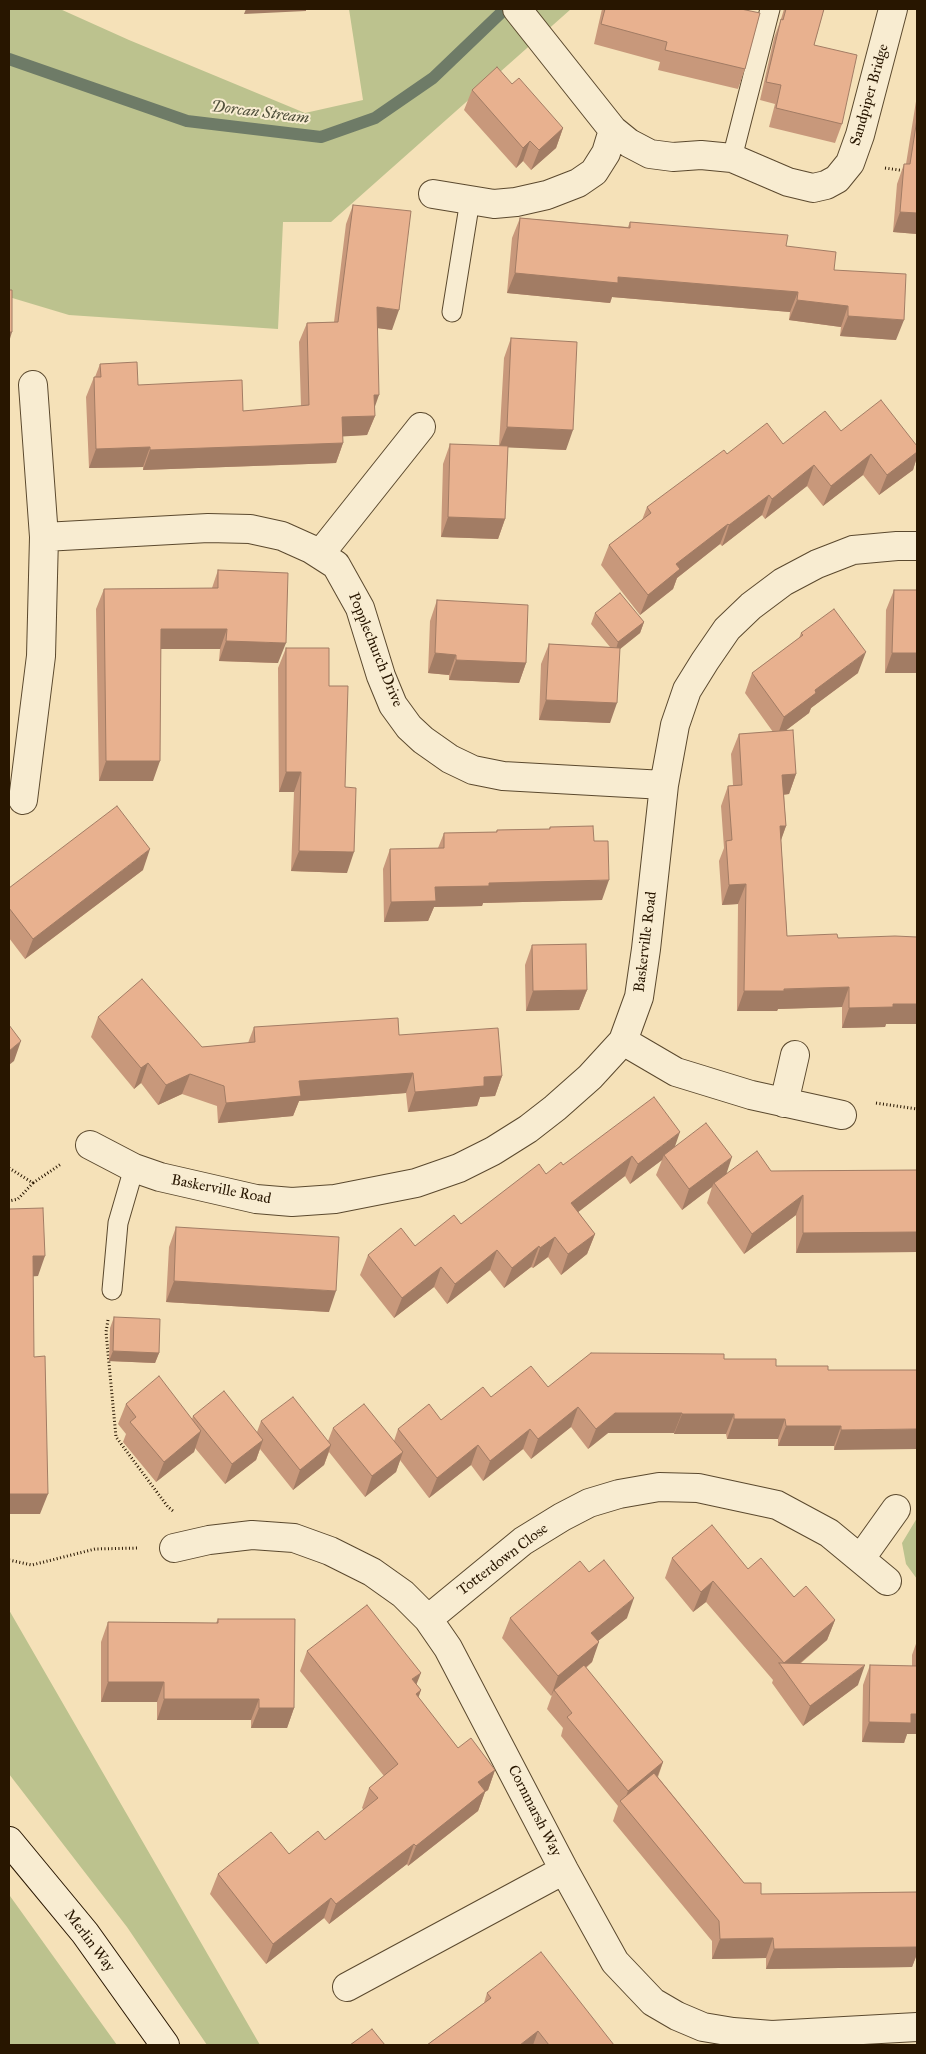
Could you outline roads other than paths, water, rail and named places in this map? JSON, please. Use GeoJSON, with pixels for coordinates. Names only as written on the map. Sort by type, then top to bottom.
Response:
{"type":"FeatureCollection","features":[{"type":"Feature","properties":{"kind":"street","name":"Sandpiper Bridge"},"geometry":{"type":"LineString","coordinates":[[524,16],[613,130],[629,143],[650,154],[732,158],[788,182],[813,188],[826,185],[837,179],[850,163],[860,135],[893,9]]}},
{"type":"Feature","properties":{"kind":"street"},"geometry":{"type":"LineString","coordinates":[[433,194],[494,204],[516,202],[547,195],[578,183],[594,172],[606,153],[613,130]]}},
{"type":"Feature","properties":{"kind":"street"},"geometry":{"type":"LineString","coordinates":[[22,800],[41,656],[44,537],[33,385]]}},
{"type":"Feature","properties":{"kind":"street"},"geometry":{"type":"LineString","coordinates":[[320,554],[421,427]]}},
{"type":"Feature","properties":{"kind":"street","name":"Popplechurch Drive"},"geometry":{"type":"LineString","coordinates":[[44,537],[208,528],[250,529],[282,536],[320,554],[336,565],[360,608],[393,705],[409,727],[423,740],[450,759],[473,770],[503,776],[664,785]]}},
{"type":"Feature","properties":{"kind":"street","name":"Baskerville Road"},"geometry":{"type":"LineString","coordinates":[[90,1145],[134,1168],[160,1177],[256,1199],[292,1202],[335,1199],[416,1183],[459,1168],[493,1151],[528,1129],[590,1077],[623,1040],[639,997],[664,785],[675,725],[687,690],[728,629],[751,606],[783,582],[817,564],[853,550],[917,546]]}},
{"type":"Feature","properties":{"kind":"street"},"geometry":{"type":"LineString","coordinates":[[623,1040],[676,1072],[752,1095],[842,1115]]}},
{"type":"Feature","properties":{"kind":"street"},"geometry":{"type":"LineString","coordinates":[[784,1103],[795,1055]]}},
{"type":"Feature","properties":{"kind":"street","name":"Totterdown Close"},"geometry":{"type":"LineString","coordinates":[[428,1619],[523,1541],[562,1518],[589,1503],[619,1494],[659,1487],[698,1488],[777,1505],[829,1533],[887,1581]]}},
{"type":"Feature","properties":{"kind":"street"},"geometry":{"type":"LineString","coordinates":[[860,1558],[896,1510]]}},
{"type":"Feature","properties":{"kind":"street","name":"Cornmarsh Way"},"geometry":{"type":"LineString","coordinates":[[174,1548],[209,1540],[252,1535],[294,1538],[330,1551],[372,1572],[403,1594],[428,1619],[448,1648],[564,1870],[615,1962],[652,2002],[677,2016],[703,2027],[733,2032],[827,2039],[917,2027]]}},
{"type":"Feature","properties":{"kind":"street","name":"Merlin Way"},"geometry":{"type":"LineString","coordinates":[[9,1841],[85,1933],[165,2045]]}},
{"type":"Feature","properties":{"kind":"street"},"geometry":{"type":"LineString","coordinates":[[347,1987],[564,1870]]}},
{"type":"Feature","properties":{"kind":"lane"},"geometry":{"type":"LineString","coordinates":[[732,158],[770,9]]}},
{"type":"Feature","properties":{"kind":"lane"},"geometry":{"type":"LineString","coordinates":[[452,312],[470,200]]}},
{"type":"Feature","properties":{"kind":"lane"},"geometry":{"type":"LineString","coordinates":[[112,1290],[118,1223],[134,1168]]}},
{"type":"Feature","properties":{"kind":"waterway","name":"Dorcan Stream"},"geometry":{"type":"LineString","coordinates":[[9,59],[187,121],[321,137],[375,118],[433,78],[505,9]]}}]}
